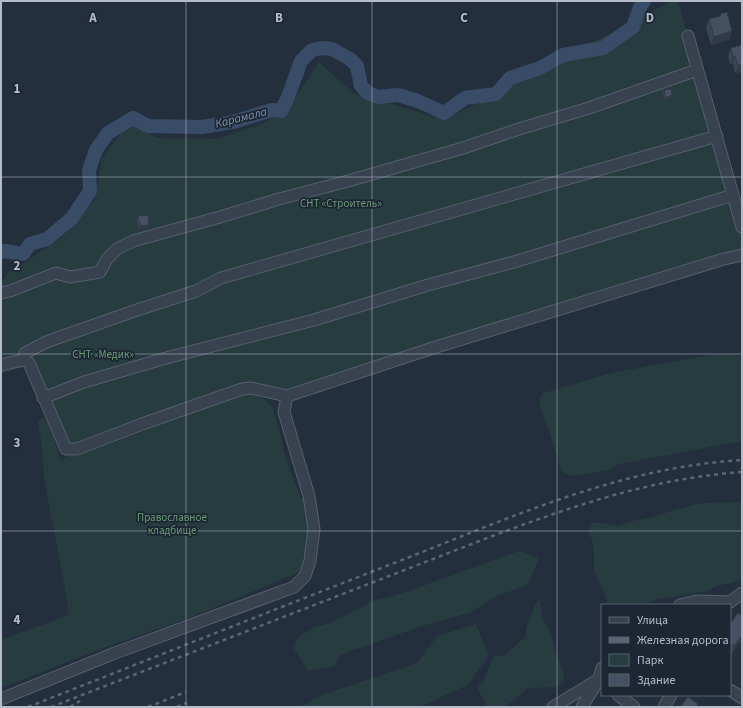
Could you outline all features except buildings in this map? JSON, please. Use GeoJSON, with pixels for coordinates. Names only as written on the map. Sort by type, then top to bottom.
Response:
{"type":"FeatureCollection","features":[{"type":"Feature","properties":{"kind":"street"},"geometry":{"type":"LineString","coordinates":[[688,36],[742,227]]}},
{"type":"Feature","properties":{"kind":"street"},"geometry":{"type":"LineString","coordinates":[[1,293],[10,292],[56,273],[70,277],[100,272],[107,259],[117,249],[133,241],[463,148],[589,108],[697,70]]}},
{"type":"Feature","properties":{"kind":"street"},"geometry":{"type":"LineString","coordinates":[[23,360],[25,353],[46,342],[196,291],[221,278],[717,136]]}},
{"type":"Feature","properties":{"kind":"street"},"geometry":{"type":"LineString","coordinates":[[43,398],[84,382],[166,358],[314,320],[428,285],[514,262],[733,195]]}},
{"type":"Feature","properties":{"kind":"street"},"geometry":{"type":"LineString","coordinates":[[1,365],[23,360],[29,363],[66,449],[77,449],[142,424],[242,389],[250,388],[287,396],[436,347],[724,258],[742,255]]}},
{"type":"Feature","properties":{"kind":"street"},"geometry":{"type":"LineString","coordinates":[[1,699],[114,653],[294,586],[305,576],[310,561],[314,529],[309,496],[284,412],[287,396]]}},
{"type":"Feature","properties":{"kind":"street"},"geometry":{"type":"LineString","coordinates":[[684,604],[697,601],[729,604],[742,593]]}},
{"type":"Feature","properties":{"kind":"street"},"geometry":{"type":"LineString","coordinates":[[554,707],[601,680]]}},
{"type":"Feature","properties":{"kind":"street"},"geometry":{"type":"LineString","coordinates":[[582,707],[601,680]]}},
{"type":"Feature","properties":{"kind":"street"},"geometry":{"type":"LineString","coordinates":[[731,691],[742,698]]}},
{"type":"Feature","properties":{"kind":"street"},"geometry":{"type":"LineString","coordinates":[[619,696],[631,706]]}},
{"type":"Feature","properties":{"kind":"street"},"geometry":{"type":"LineString","coordinates":[[664,707],[670,696]]}},
{"type":"Feature","properties":{"kind":"green space","name":"СНТ «Строитель»"},"geometry":{"type":"Polygon","coordinates":[[[672,1],[678,1],[733,195],[742,236],[742,251],[289,390],[267,386],[229,386],[62,454],[24,367],[1,374],[1,283],[7,274],[60,239],[95,199],[102,158],[129,123],[157,138],[218,139],[262,124],[288,108],[319,62],[353,93],[445,120],[672,1]]]}},
{"type":"Feature","properties":{"kind":"green space"},"geometry":{"type":"Polygon","coordinates":[[[710,355],[742,356],[742,441],[619,464],[608,470],[575,476],[568,475],[560,468],[548,427],[542,413],[539,399],[543,393],[611,373],[710,355]]]}},
{"type":"Feature","properties":{"kind":"green space","name":"Православное кладбище"},"geometry":{"type":"Polygon","coordinates":[[[253,391],[272,407],[280,432],[284,452],[301,499],[305,499],[309,522],[307,550],[300,572],[186,619],[103,648],[1,688],[1,640],[69,614],[44,478],[42,447],[38,420],[44,417],[53,435],[61,461],[69,455],[253,391]]]}},
{"type":"Feature","properties":{"kind":"green space"},"geometry":{"type":"Polygon","coordinates":[[[742,502],[742,580],[717,586],[707,591],[658,599],[645,604],[608,604],[594,571],[593,543],[589,532],[589,527],[592,523],[603,523],[618,526],[703,503],[742,502]]]}},
{"type":"Feature","properties":{"kind":"green space"},"geometry":{"type":"Polygon","coordinates":[[[519,551],[539,558],[528,585],[494,597],[472,612],[422,626],[340,655],[334,667],[308,671],[293,647],[299,637],[312,628],[330,623],[375,600],[397,595],[519,551]]]}},
{"type":"Feature","properties":{"kind":"green space"},"geometry":{"type":"Polygon","coordinates":[[[540,600],[543,619],[551,635],[556,655],[563,670],[564,682],[556,687],[528,688],[506,707],[487,707],[478,689],[479,685],[483,683],[494,655],[504,656],[526,636],[526,628],[534,605],[540,600]]]}},
{"type":"Feature","properties":{"kind":"green space"},"geometry":{"type":"Polygon","coordinates":[[[476,624],[489,655],[469,684],[420,707],[300,707],[322,695],[417,663],[437,636],[476,624]]]}},
{"type":"Feature","properties":{"kind":"waterway","name":"Карамала"},"geometry":{"type":"LineString","coordinates":[[1,252],[5,251],[23,254],[30,244],[47,239],[72,218],[90,191],[89,170],[96,150],[108,133],[133,118],[148,126],[202,127],[233,122],[272,110],[281,111],[288,97],[301,61],[312,50],[322,48],[332,49],[350,59],[357,66],[361,86],[368,93],[378,97],[398,95],[418,101],[444,113],[465,98],[496,94],[510,78],[540,68],[563,55],[603,48],[633,27],[640,7],[644,1]]}},
{"type":"Feature","properties":{"kind":"railway"},"geometry":{"type":"LineString","coordinates":[[28,707],[530,510],[613,483],[655,472],[698,464],[742,460]]}},
{"type":"Feature","properties":{"kind":"railway"},"geometry":{"type":"LineString","coordinates":[[51,707],[495,535],[556,513],[616,494],[678,480],[742,472]]}},
{"type":"Feature","properties":{"kind":"railway"},"geometry":{"type":"LineString","coordinates":[[148,707],[186,692]]}},
{"type":"Feature","properties":{"kind":"railway"},"geometry":{"type":"LineString","coordinates":[[70,707],[80,701]]}},
{"type":"Feature","properties":{"kind":"railway"},"geometry":{"type":"LineString","coordinates":[[177,707],[187,703]]}},
{"type":"Feature","properties":{"kind":"park label","name":"СНТ «Медик»"},"geometry":{"type":"Point","coordinates":[103,354]}}]}
